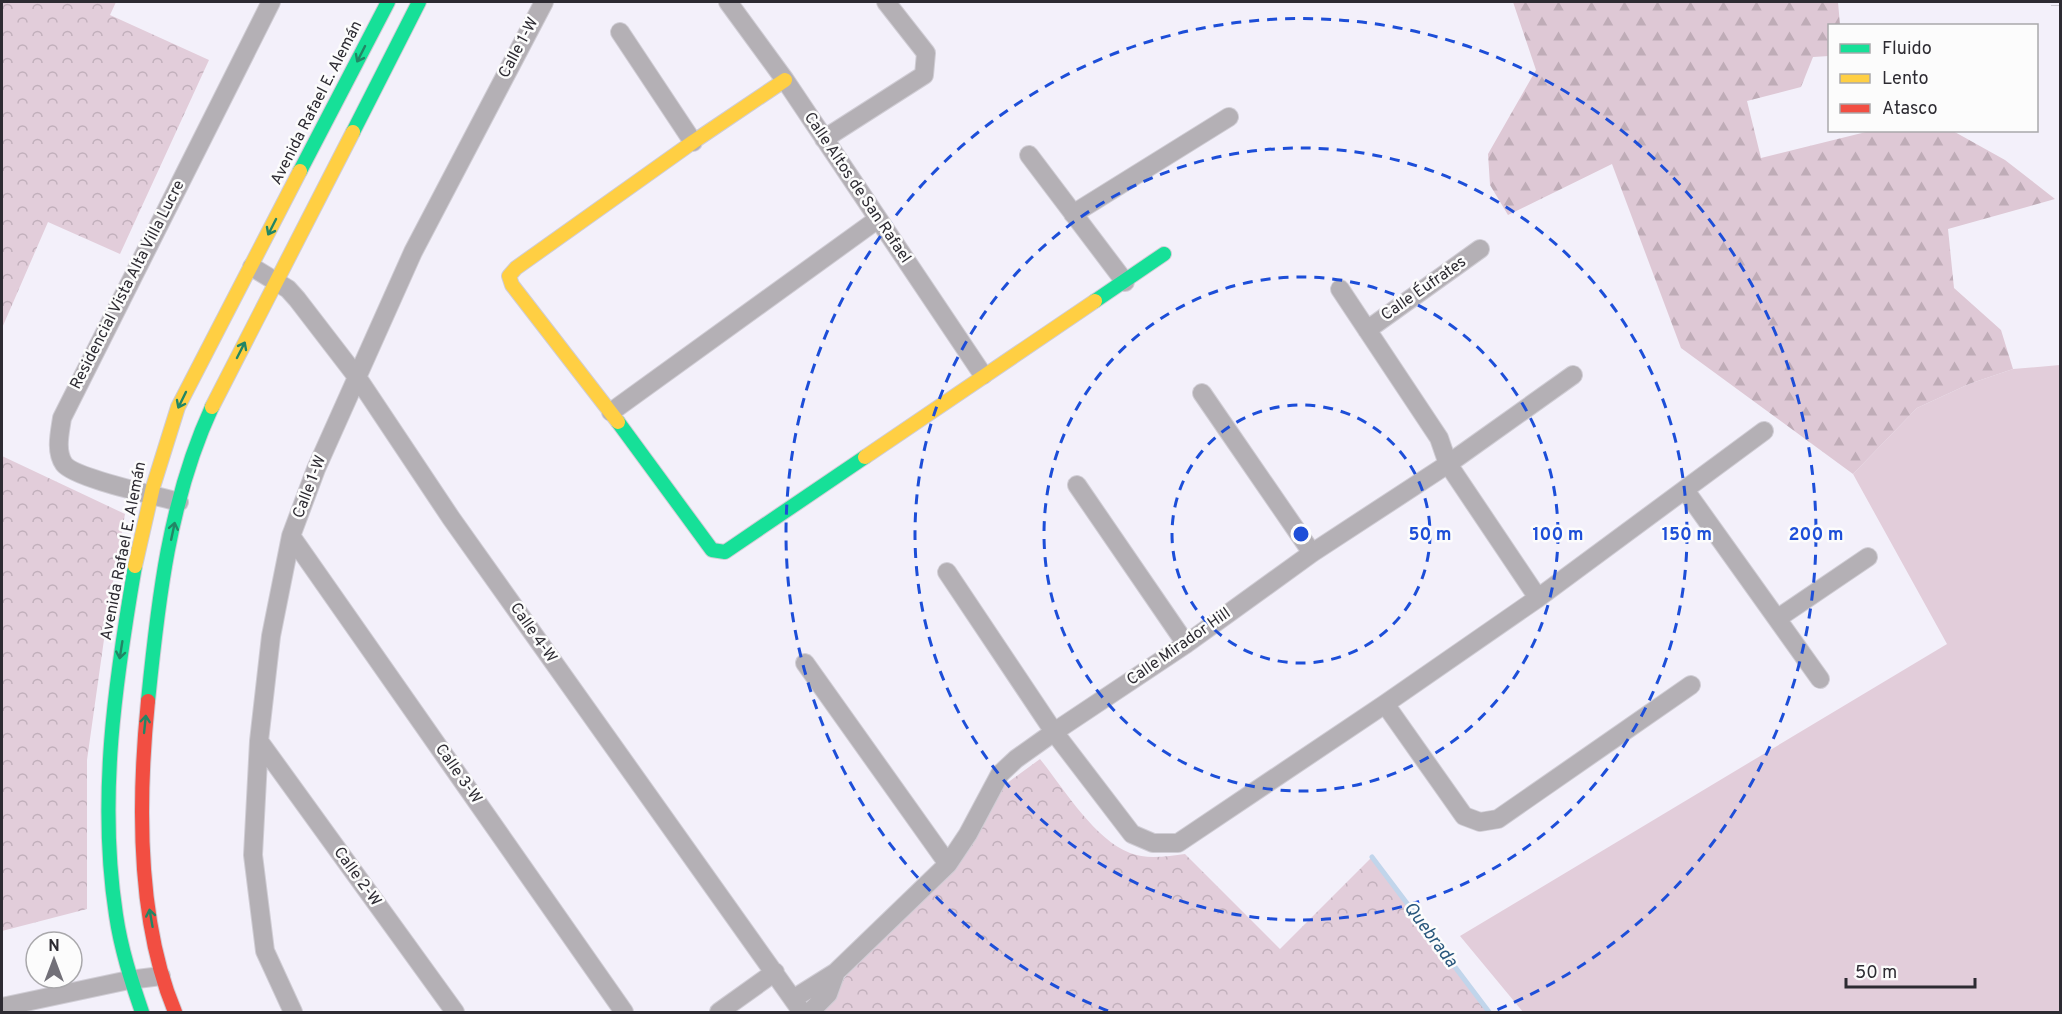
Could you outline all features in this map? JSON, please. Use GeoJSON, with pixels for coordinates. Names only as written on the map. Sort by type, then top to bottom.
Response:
{"type":"FeatureCollection","features":[{"type":"Feature","properties":{"kind":"main road","name":"Avenida Rafael E. Alemán"},"geometry":{"type":"LineString","coordinates":[[142,1012],[129,980],[111,884],[107,801],[119,662],[149,494],[162,448],[178,407],[387,2]]}},
{"type":"Feature","properties":{"kind":"main road"},"geometry":{"type":"LineString","coordinates":[[175,1012],[161,976],[145,880],[142,788],[144,735],[154,644],[163,579],[179,502],[211,410],[418,2]]}},
{"type":"Feature","properties":{"kind":"main road"},"geometry":{"type":"LineString","coordinates":[[785,80],[693,142],[516,268],[509,276],[512,285],[611,412],[712,550],[725,552],[1164,254]]}},
{"type":"Feature","properties":{"kind":"street","name":"Residencial Vista Alta Villa Lucre"},"geometry":{"type":"LineString","coordinates":[[179,502],[80,474],[64,464],[58,443],[62,418],[271,2]]}},
{"type":"Feature","properties":{"kind":"street","name":"Calle 1-W"},"geometry":{"type":"LineString","coordinates":[[293,1012],[265,951],[253,855],[259,741],[271,636],[291,536],[316,468],[413,252],[544,2]]}},
{"type":"Feature","properties":{"kind":"street","name":"Calle Altos de San Rafael"},"geometry":{"type":"LineString","coordinates":[[728,2],[785,80],[983,375]]}},
{"type":"Feature","properties":{"kind":"street"},"geometry":{"type":"LineString","coordinates":[[824,139],[924,75],[926,53],[886,2]]}},
{"type":"Feature","properties":{"kind":"street"},"geometry":{"type":"LineString","coordinates":[[620,32],[693,142]]}},
{"type":"Feature","properties":{"kind":"street"},"geometry":{"type":"LineString","coordinates":[[1073,214],[1229,117]]}},
{"type":"Feature","properties":{"kind":"street"},"geometry":{"type":"LineString","coordinates":[[1029,155],[1125,282]]}},
{"type":"Feature","properties":{"kind":"street"},"geometry":{"type":"LineString","coordinates":[[611,412],[878,219]]}},
{"type":"Feature","properties":{"kind":"street","name":"Calle Éufrates"},"geometry":{"type":"LineString","coordinates":[[1367,330],[1480,249]]}},
{"type":"Feature","properties":{"kind":"street","name":"Calle 4-W"},"geometry":{"type":"LineString","coordinates":[[252,267],[288,289],[357,376],[451,518],[797,1006]]}},
{"type":"Feature","properties":{"kind":"street"},"geometry":{"type":"LineString","coordinates":[[1340,290],[1439,438],[1448,464],[1538,598]]}},
{"type":"Feature","properties":{"kind":"street","name":"Calle Mirador Hill"},"geometry":{"type":"LineString","coordinates":[[797,1006],[836,972],[948,864],[968,834],[1000,774],[1054,732],[1186,644],[1312,553],[1448,464],[1573,375]]}},
{"type":"Feature","properties":{"kind":"street"},"geometry":{"type":"LineString","coordinates":[[1202,393],[1312,553]]}},
{"type":"Feature","properties":{"kind":"street"},"geometry":{"type":"LineString","coordinates":[[947,572],[1054,732],[1132,834],[1153,843],[1178,843],[1538,598],[1764,431]]}},
{"type":"Feature","properties":{"kind":"street"},"geometry":{"type":"LineString","coordinates":[[1077,485],[1186,644]]}},
{"type":"Feature","properties":{"kind":"street"},"geometry":{"type":"LineString","coordinates":[[1685,490],[1820,679]]}},
{"type":"Feature","properties":{"kind":"street","name":"Calle 3-W"},"geometry":{"type":"LineString","coordinates":[[291,536],[624,1012]]}},
{"type":"Feature","properties":{"kind":"street"},"geometry":{"type":"LineString","coordinates":[[1778,618],[1868,557]]}},
{"type":"Feature","properties":{"kind":"street"},"geometry":{"type":"LineString","coordinates":[[805,663],[948,864]]}},
{"type":"Feature","properties":{"kind":"street"},"geometry":{"type":"LineString","coordinates":[[1385,704],[1464,816],[1480,822],[1498,819],[1691,685]]}},
{"type":"Feature","properties":{"kind":"street","name":"Calle 2-W"},"geometry":{"type":"LineString","coordinates":[[259,741],[455,1012]]}},
{"type":"Feature","properties":{"kind":"street"},"geometry":{"type":"LineString","coordinates":[[718,1012],[775,972]]}},
{"type":"Feature","properties":{"kind":"street","name":"Calle Mirador Hill"},"geometry":{"type":"LineString","coordinates":[[810,1012],[828,994],[836,972]]}},
{"type":"Feature","properties":{"kind":"street"},"geometry":{"type":"LineString","coordinates":[[2,1007],[129,980],[161,976]]}},
{"type":"Feature","properties":{"kind":"green space"},"geometry":{"type":"Polygon","coordinates":[[[2,2],[116,2],[110,15],[209,60],[120,254],[48,222],[2,328],[2,2]]]}},
{"type":"Feature","properties":{"kind":"green space"},"geometry":{"type":"Polygon","coordinates":[[[1513,2],[1838,2],[1840,24],[1828,24],[1828,56],[1813,57],[1801,87],[1747,101],[1761,158],[1866,132],[1955,132],[2005,160],[2055,199],[1948,229],[1954,288],[2001,330],[2013,369],[1969,384],[1917,408],[1853,474],[1681,348],[1612,164],[1508,215],[1490,185],[1488,154],[1536,70],[1513,2]]]}},
{"type":"Feature","properties":{"kind":"green space"},"geometry":{"type":"Polygon","coordinates":[[[2060,365],[2060,1012],[1523,1012],[1460,936],[1947,644],[1853,474],[1917,408],[1969,384],[2013,369],[2060,365]]]}},
{"type":"Feature","properties":{"kind":"green space"},"geometry":{"type":"Polygon","coordinates":[[[2,456],[125,514],[109,604],[87,760],[87,909],[2,931],[2,456]]]}},
{"type":"Feature","properties":{"kind":"green space"},"geometry":{"type":"Polygon","coordinates":[[[1040,759],[1080,812],[1104,837],[1137,855],[1158,857],[1185,854],[1280,949],[1372,857],[1489,1012],[817,1012],[992,794],[1040,759]]]}},
{"type":"Feature","properties":{"kind":"waterway","name":"Quebrada"},"geometry":{"type":"LineString","coordinates":[[1372,857],[1489,1012]]}},
{"type":"Feature","properties":{"kind":"traffic: fast"},"geometry":{"type":"LineString","coordinates":[[300,171],[388,2]]}},
{"type":"Feature","properties":{"kind":"traffic: fast"},"geometry":{"type":"LineString","coordinates":[[353,132],[419,2]]}},
{"type":"Feature","properties":{"kind":"traffic: fast"},"geometry":{"type":"LineString","coordinates":[[1095,301],[1164,254]]}},
{"type":"Feature","properties":{"kind":"traffic: fast"},"geometry":{"type":"LineString","coordinates":[[148,701],[161,589],[175,515],[197,442],[212,407]]}},
{"type":"Feature","properties":{"kind":"traffic: fast"},"geometry":{"type":"LineString","coordinates":[[618,422],[712,550],[725,552],[865,457]]}},
{"type":"Feature","properties":{"kind":"traffic: fast"},"geometry":{"type":"LineString","coordinates":[[135,566],[115,697],[111,740],[109,828],[111,871],[118,928],[142,1012]]}},
{"type":"Feature","properties":{"kind":"traffic: slow"},"geometry":{"type":"LineString","coordinates":[[618,422],[512,285],[509,276],[516,268],[693,142],[785,80]]}},
{"type":"Feature","properties":{"kind":"traffic: slow"},"geometry":{"type":"LineString","coordinates":[[212,407],[353,132]]}},
{"type":"Feature","properties":{"kind":"traffic: slow"},"geometry":{"type":"LineString","coordinates":[[135,566],[153,487],[178,407],[300,171]]}},
{"type":"Feature","properties":{"kind":"traffic: slow"},"geometry":{"type":"LineString","coordinates":[[865,457],[1095,301]]}},
{"type":"Feature","properties":{"kind":"traffic: jam"},"geometry":{"type":"LineString","coordinates":[[148,701],[143,778],[143,859],[153,938],[162,976],[175,1012]]}}]}
